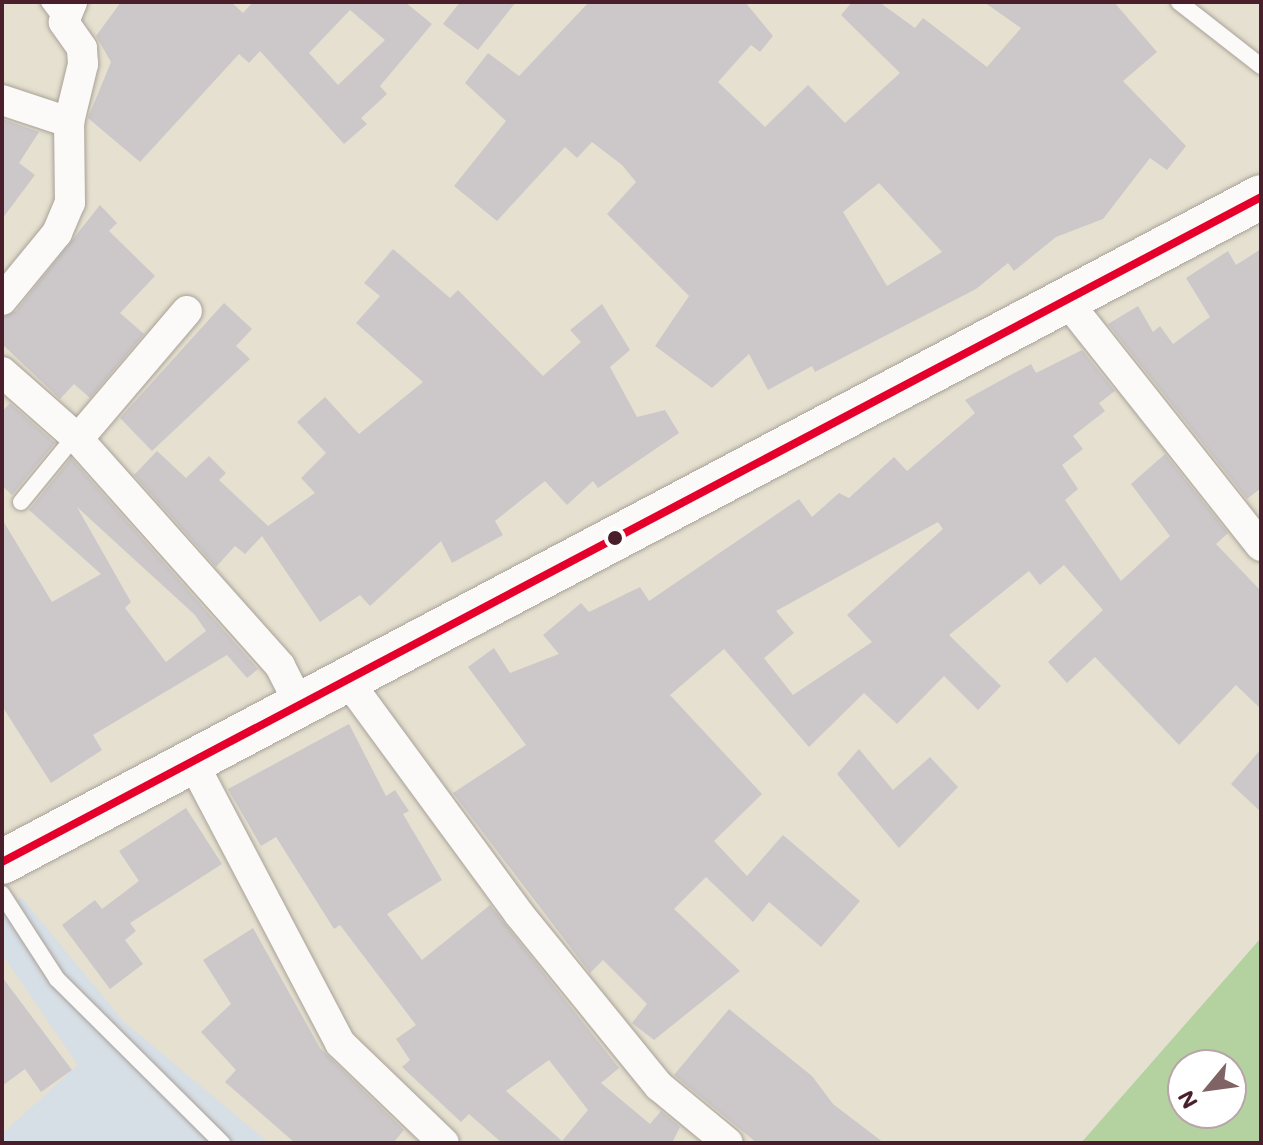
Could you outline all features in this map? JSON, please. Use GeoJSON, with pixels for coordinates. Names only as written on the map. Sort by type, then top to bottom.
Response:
{"type":"FeatureCollection","features":[{"type":"Feature","properties":{"kind":"main road"},"geometry":{"type":"LineString","coordinates":[[2,862],[298,701],[1261,197]]}},
{"type":"Feature","properties":{"kind":"street"},"geometry":{"type":"LineString","coordinates":[[6,286],[57,233],[70,203],[69,122],[82,48],[62,9]]}},
{"type":"Feature","properties":{"kind":"street"},"geometry":{"type":"LineString","coordinates":[[2,100],[69,122]]}},
{"type":"Feature","properties":{"kind":"street"},"geometry":{"type":"LineString","coordinates":[[1066,300],[1261,546]]}},
{"type":"Feature","properties":{"kind":"street"},"geometry":{"type":"LineString","coordinates":[[76,438],[187,311]]}},
{"type":"Feature","properties":{"kind":"street"},"geometry":{"type":"LineString","coordinates":[[2,372],[76,438],[280,666],[298,701]]}},
{"type":"Feature","properties":{"kind":"street"},"geometry":{"type":"LineString","coordinates":[[345,677],[519,914],[659,1086],[728,1143]]}},
{"type":"Feature","properties":{"kind":"street"},"geometry":{"type":"LineString","coordinates":[[191,759],[340,1043],[444,1143]]}},
{"type":"Feature","properties":{"kind":"lane"},"geometry":{"type":"LineString","coordinates":[[1179,2],[1261,66]]}},
{"type":"Feature","properties":{"kind":"lane"},"geometry":{"type":"LineString","coordinates":[[21,502],[76,438]]}},
{"type":"Feature","properties":{"kind":"lane"},"geometry":{"type":"LineString","coordinates":[[2,894],[57,979],[102,1030],[222,1143]]}},
{"type":"Feature","properties":{"kind":"shaded area"},"geometry":{"type":"Polygon","coordinates":[[[21,897],[124,1022],[269,1143],[2,1143],[2,1134],[78,1065],[2,954],[2,908],[21,897]]]}},
{"type":"Feature","properties":{"kind":"green space"},"geometry":{"type":"Polygon","coordinates":[[[1261,938],[1261,1143],[1081,1143],[1261,938]]]}},
{"type":"Feature","properties":{"kind":"building"},"geometry":{"type":"Polygon","coordinates":[[[121,2],[231,2],[243,13],[253,2],[405,2],[432,24],[380,86],[387,94],[361,118],[367,124],[344,144],[260,51],[249,63],[239,54],[140,162],[88,118],[111,62],[96,36],[121,2]],[[350,10],[309,53],[338,85],[385,40],[350,10]]]}},
{"type":"Feature","properties":{"kind":"building"},"geometry":{"type":"Polygon","coordinates":[[[460,2],[516,2],[478,50],[443,24],[460,2]]]}},
{"type":"Feature","properties":{"kind":"building"},"geometry":{"type":"Polygon","coordinates":[[[589,2],[745,2],[773,36],[760,52],[751,45],[718,82],[765,127],[808,85],[845,123],[900,73],[841,15],[852,2],[879,2],[915,28],[923,18],[987,67],[1021,28],[984,2],[1114,2],[1157,52],[1123,81],[1186,146],[1167,170],[1150,158],[1103,219],[1056,237],[1014,271],[1008,263],[976,289],[815,372],[812,366],[768,390],[749,354],[712,388],[655,346],[689,296],[607,214],[636,182],[622,165],[592,142],[577,158],[565,147],[497,221],[454,186],[506,121],[465,83],[488,53],[519,76],[589,2]],[[879,183],[843,212],[887,286],[942,252],[879,183]]]}},
{"type":"Feature","properties":{"kind":"building"},"geometry":{"type":"Polygon","coordinates":[[[2,119],[39,132],[19,163],[35,175],[2,219],[2,119]]]}},
{"type":"Feature","properties":{"kind":"building"},"geometry":{"type":"Polygon","coordinates":[[[100,205],[117,223],[109,231],[155,276],[120,313],[144,334],[90,398],[74,384],[60,399],[2,344],[2,318],[16,311],[100,205]]]}},
{"type":"Feature","properties":{"kind":"building"},"geometry":{"type":"Polygon","coordinates":[[[393,249],[450,298],[458,290],[543,376],[581,342],[570,330],[602,304],[630,350],[610,367],[637,417],[665,410],[679,433],[598,488],[593,481],[567,505],[545,481],[495,521],[503,535],[452,563],[441,541],[370,606],[360,595],[320,622],[262,536],[245,554],[235,546],[216,567],[134,475],[157,451],[186,478],[209,456],[226,473],[219,480],[268,526],[315,493],[301,478],[326,453],[297,422],[325,397],[359,434],[423,382],[356,323],[380,296],[364,283],[393,249]]]}},
{"type":"Feature","properties":{"kind":"building"},"geometry":{"type":"Polygon","coordinates":[[[1261,249],[1261,488],[1247,499],[1108,324],[1138,306],[1153,332],[1160,326],[1173,344],[1210,317],[1186,278],[1228,251],[1236,265],[1261,249]]]}},
{"type":"Feature","properties":{"kind":"building"},"geometry":{"type":"Polygon","coordinates":[[[224,303],[252,329],[236,346],[250,359],[152,451],[120,418],[224,303]]]}},
{"type":"Feature","properties":{"kind":"building"},"geometry":{"type":"Polygon","coordinates":[[[1082,350],[1115,391],[1099,403],[1105,411],[1073,436],[1083,449],[1062,465],[1078,489],[1065,500],[1121,581],[1170,536],[1131,484],[1165,454],[1228,533],[1216,544],[1261,591],[1261,709],[1236,685],[1179,745],[1095,657],[1067,683],[1048,662],[1103,610],[1064,565],[1040,585],[1029,571],[949,635],[1001,686],[978,710],[944,676],[897,724],[864,693],[809,747],[724,649],[670,695],[762,794],[714,841],[747,876],[783,835],[860,901],[821,947],[769,902],[753,922],[706,877],[674,909],[740,971],[654,1040],[632,1023],[647,1004],[603,960],[590,973],[453,793],[526,745],[468,667],[494,648],[510,673],[559,654],[543,635],[581,603],[589,612],[640,587],[649,601],[799,499],[812,517],[839,493],[849,498],[894,457],[907,471],[975,413],[965,400],[1031,364],[1036,373],[1082,350]],[[938,522],[776,611],[794,633],[764,658],[793,695],[872,642],[847,615],[943,529],[938,522]]]}},
{"type":"Feature","properties":{"kind":"building"},"geometry":{"type":"Polygon","coordinates":[[[10,403],[55,443],[12,495],[2,486],[2,412],[10,403]]]}},
{"type":"Feature","properties":{"kind":"building"},"geometry":{"type":"Polygon","coordinates":[[[71,458],[258,669],[247,678],[227,655],[93,735],[102,750],[51,783],[2,706],[2,519],[52,602],[101,574],[29,510],[71,458]],[[77,507],[131,602],[125,608],[166,662],[206,631],[195,615],[77,507]]]}},
{"type":"Feature","properties":{"kind":"building"},"geometry":{"type":"Polygon","coordinates":[[[349,724],[386,796],[395,790],[409,811],[403,814],[442,880],[387,914],[422,960],[490,905],[619,1068],[601,1083],[650,1124],[661,1111],[680,1127],[672,1143],[502,1143],[469,1114],[461,1122],[402,1067],[410,1060],[396,1039],[416,1025],[340,925],[334,929],[276,837],[261,846],[228,789],[349,724]],[[549,1060],[506,1091],[562,1141],[588,1110],[549,1060]]]}},
{"type":"Feature","properties":{"kind":"building"},"geometry":{"type":"Polygon","coordinates":[[[859,749],[893,790],[930,757],[958,787],[899,848],[837,774],[859,749]]]}},
{"type":"Feature","properties":{"kind":"building"},"geometry":{"type":"Polygon","coordinates":[[[1261,749],[1261,812],[1231,784],[1261,749]]]}},
{"type":"Feature","properties":{"kind":"building"},"geometry":{"type":"Polygon","coordinates":[[[186,808],[222,864],[130,923],[136,931],[125,940],[143,964],[110,989],[62,925],[95,900],[102,909],[139,881],[119,851],[186,808]]]}},
{"type":"Feature","properties":{"kind":"building"},"geometry":{"type":"Polygon","coordinates":[[[253,928],[320,1048],[404,1130],[393,1143],[295,1143],[225,1082],[236,1070],[201,1032],[231,1004],[203,960],[253,928]]]}},
{"type":"Feature","properties":{"kind":"building"},"geometry":{"type":"Polygon","coordinates":[[[2,977],[72,1070],[41,1092],[25,1069],[2,1086],[2,977]]]}},
{"type":"Feature","properties":{"kind":"building"},"geometry":{"type":"Polygon","coordinates":[[[729,1009],[812,1076],[833,1104],[884,1143],[757,1143],[674,1075],[729,1009]]]}},
{"type":"Feature","properties":{"kind":"transit line"},"geometry":{"type":"LineString","coordinates":[[2,862],[1261,197]]}}]}
